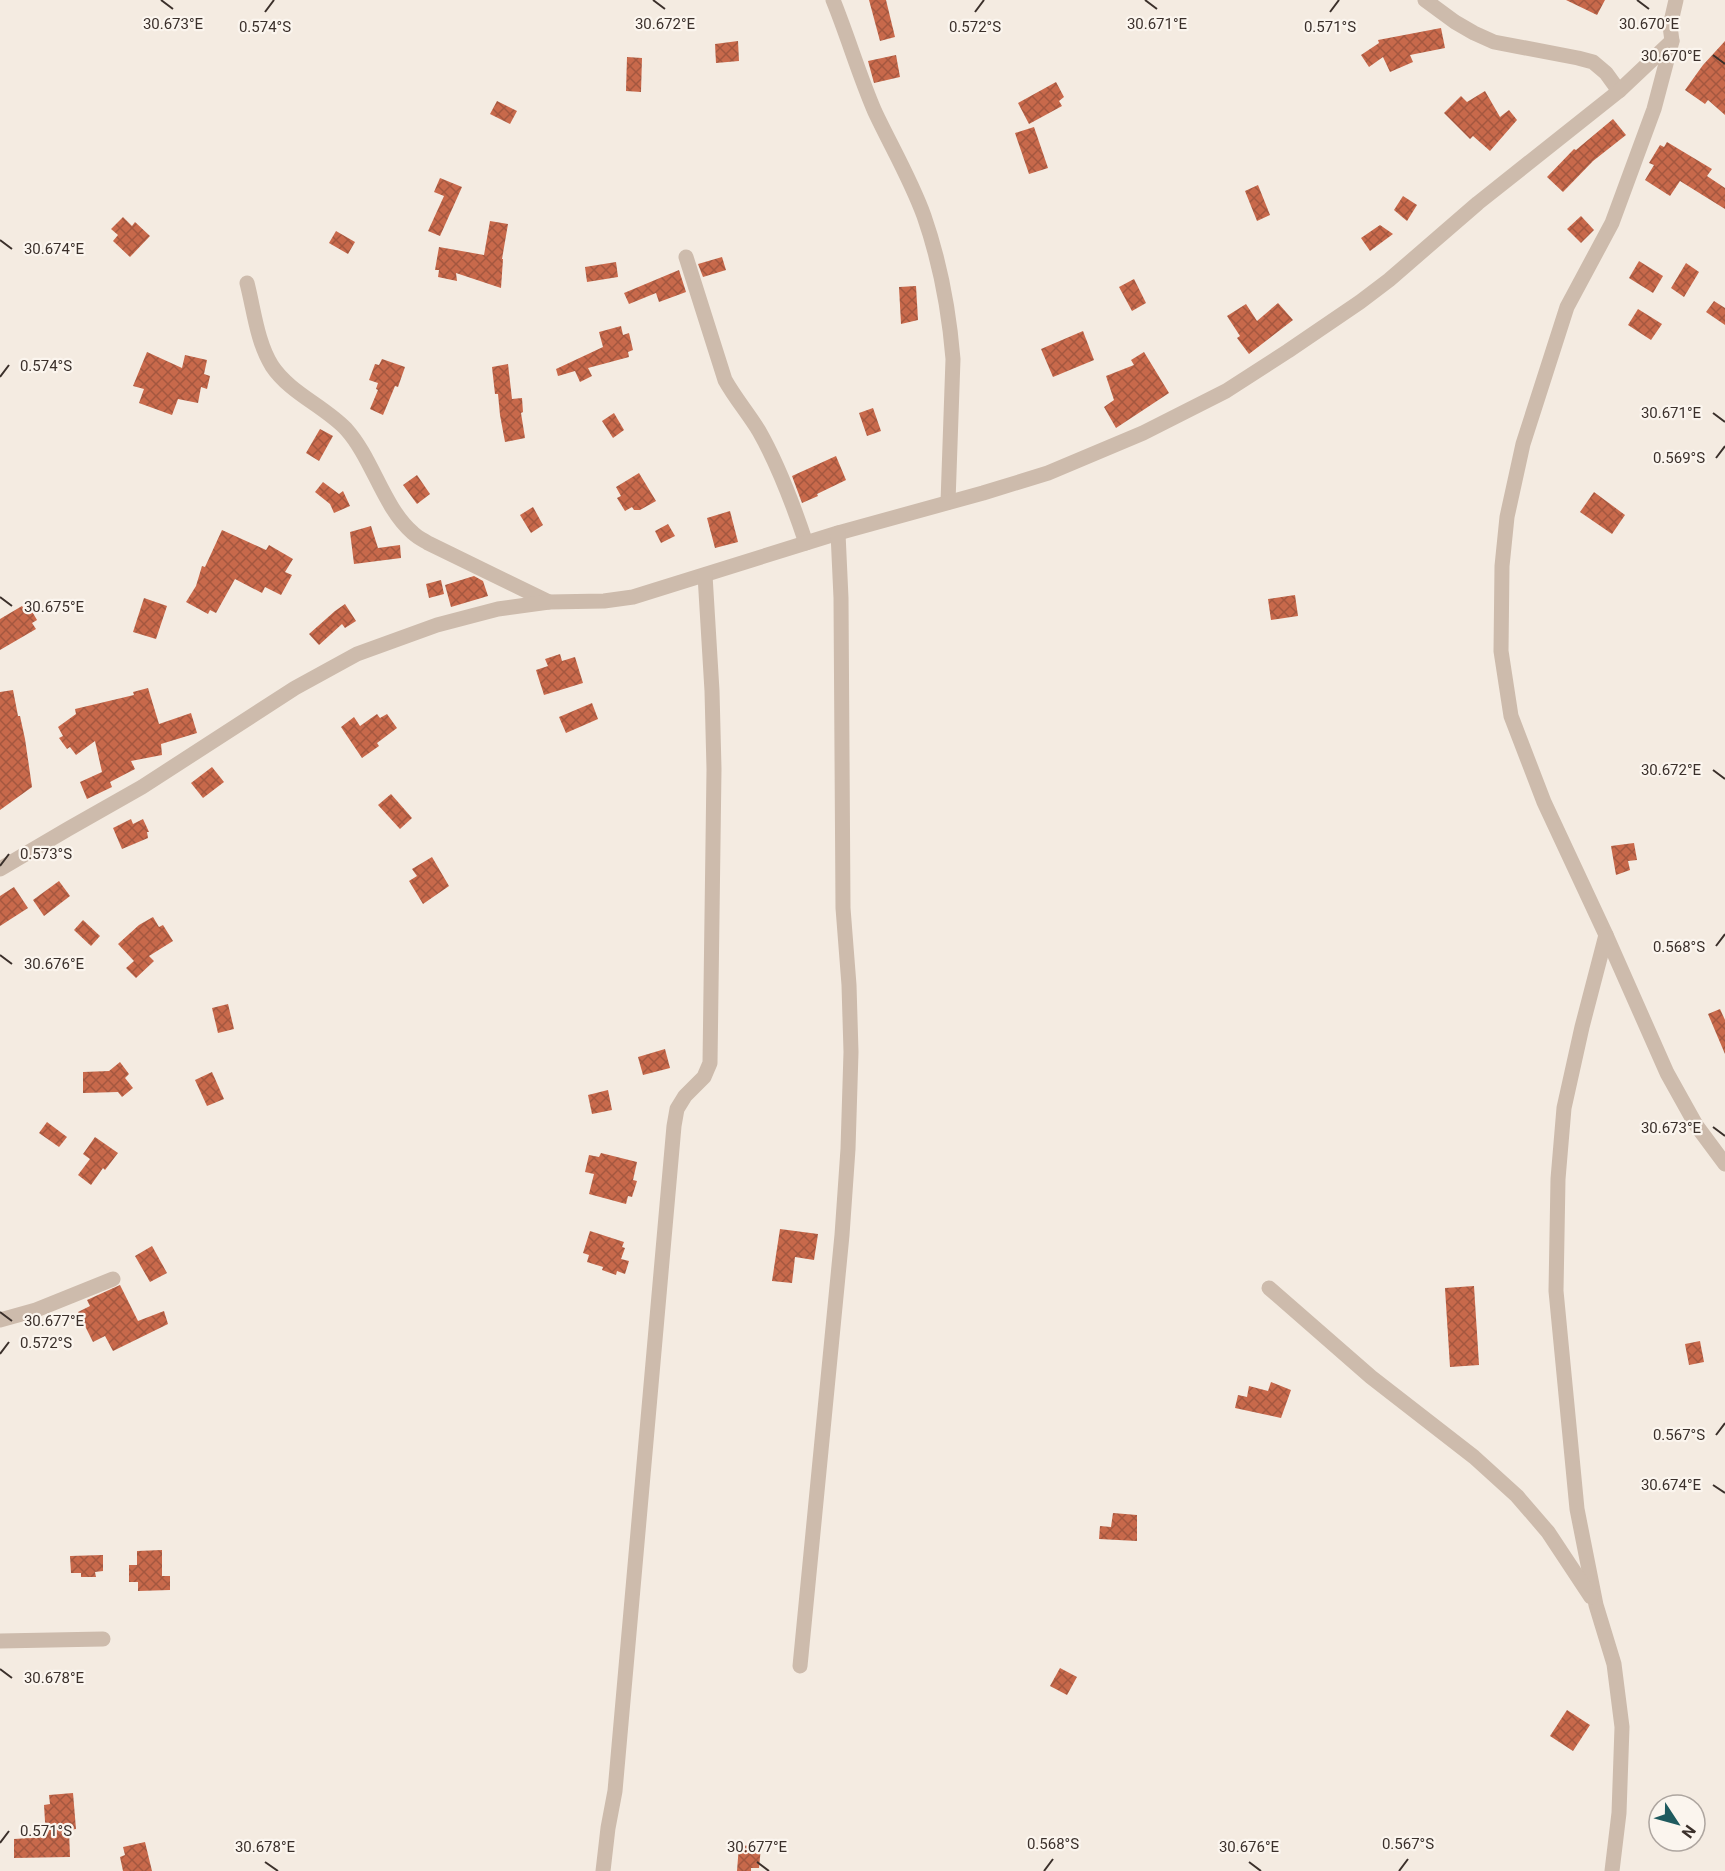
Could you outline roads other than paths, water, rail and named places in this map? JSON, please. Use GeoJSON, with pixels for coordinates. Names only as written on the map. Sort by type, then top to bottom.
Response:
{"type":"FeatureCollection","features":[{"type":"Feature","properties":{"kind":"street"},"geometry":{"type":"LineString","coordinates":[[833,0],[875,110],[923,214],[942,278],[953,359],[948,502]]}},
{"type":"Feature","properties":{"kind":"street"},"geometry":{"type":"LineString","coordinates":[[1425,0],[1455,22],[1494,42],[1593,62],[1606,73],[1619,91]]}},
{"type":"Feature","properties":{"kind":"street"},"geometry":{"type":"LineString","coordinates":[[1676,0],[1670,26],[1672,41],[1654,109],[1612,223],[1567,307],[1523,444],[1507,517],[1502,566],[1501,651],[1511,716],[1545,802],[1667,1074],[1696,1125],[1725,1164]]}},
{"type":"Feature","properties":{"kind":"street"},"geometry":{"type":"LineString","coordinates":[[0,869],[142,787],[295,688],[357,654],[437,625],[498,609],[633,597],[838,533],[1048,473],[1143,434],[1226,391],[1288,351],[1389,280],[1478,203],[1619,91],[1672,41]]}},
{"type":"Feature","properties":{"kind":"street"},"geometry":{"type":"LineString","coordinates":[[686,257],[725,380],[770,452],[790,497],[806,543]]}},
{"type":"Feature","properties":{"kind":"street"},"geometry":{"type":"LineString","coordinates":[[247,282],[262,346],[273,367],[290,384],[345,428],[358,444],[399,518],[413,534],[549,603]]}},
{"type":"Feature","properties":{"kind":"street"},"geometry":{"type":"LineString","coordinates":[[800,1666],[842,1234],[848,1149],[849,986],[843,908],[841,598],[838,533]]}},
{"type":"Feature","properties":{"kind":"street"},"geometry":{"type":"LineString","coordinates":[[603,1871],[615,1791],[674,1126],[677,1109],[685,1096],[704,1077],[710,1063],[714,769],[705,575]]}},
{"type":"Feature","properties":{"kind":"street"},"geometry":{"type":"LineString","coordinates":[[1606,934],[1564,1108],[1558,1179],[1556,1291],[1577,1509],[1596,1605],[1614,1664],[1622,1727],[1619,1812],[1612,1871]]}},
{"type":"Feature","properties":{"kind":"street"},"geometry":{"type":"LineString","coordinates":[[0,1320],[36,1310],[113,1278]]}},
{"type":"Feature","properties":{"kind":"street"},"geometry":{"type":"LineString","coordinates":[[1269,1288],[1371,1377],[1474,1457],[1517,1496],[1548,1532],[1596,1605]]}},
{"type":"Feature","properties":{"kind":"street"},"geometry":{"type":"LineString","coordinates":[[0,1641],[103,1639]]}}]}
